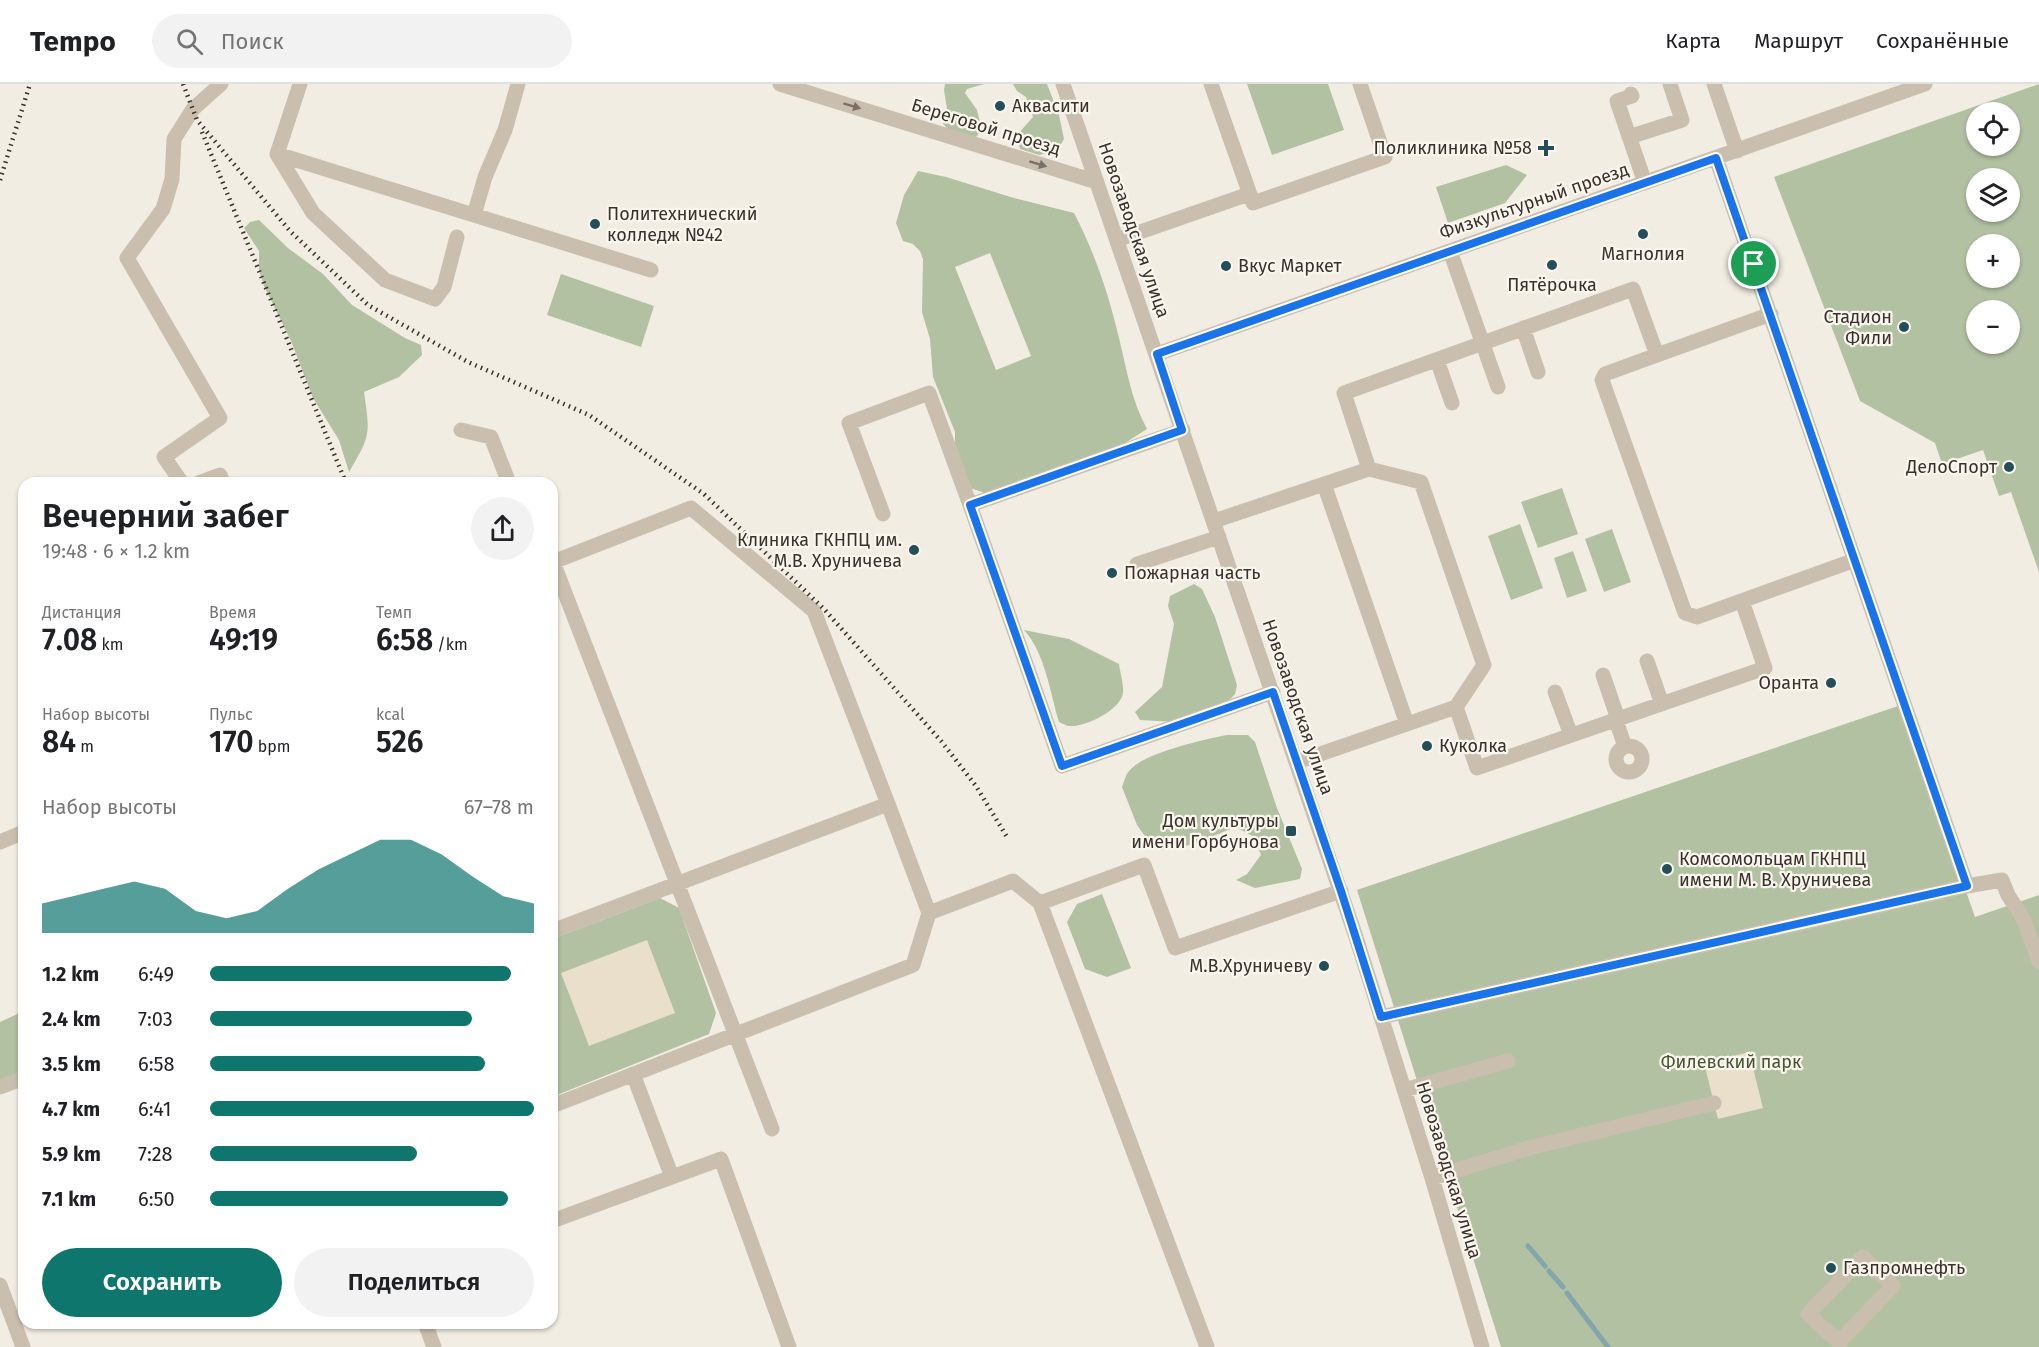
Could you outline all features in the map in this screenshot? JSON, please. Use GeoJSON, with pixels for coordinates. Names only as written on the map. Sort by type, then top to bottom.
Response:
{"type":"FeatureCollection","features":[{"type":"Feature","properties":{"kind":"street"},"geometry":{"type":"LineString","coordinates":[[178,477],[164,457],[220,418],[127,258],[164,209],[172,179],[174,139],[193,109],[221,84]]}},
{"type":"Feature","properties":{"kind":"street"},"geometry":{"type":"LineString","coordinates":[[300,84],[278,154],[313,213],[385,280],[435,299],[444,287],[457,237]]}},
{"type":"Feature","properties":{"kind":"street"},"geometry":{"type":"LineString","coordinates":[[474,215],[485,177],[505,130],[518,84]]}},
{"type":"Feature","properties":{"kind":"street","name":"Береговой проезд"},"geometry":{"type":"LineString","coordinates":[[780,84],[802,86],[1096,182]]}},
{"type":"Feature","properties":{"kind":"street","name":"Новозаводская улица"},"geometry":{"type":"LineString","coordinates":[[1063,84],[1341,891],[1432,1178],[1482,1347]]}},
{"type":"Feature","properties":{"kind":"street"},"geometry":{"type":"LineString","coordinates":[[1211,84],[1253,203],[1385,157],[1360,84]]}},
{"type":"Feature","properties":{"kind":"street"},"geometry":{"type":"LineString","coordinates":[[1629,137],[1682,120],[1670,84]]}},
{"type":"Feature","properties":{"kind":"street"},"geometry":{"type":"LineString","coordinates":[[1714,84],[1737,151]]}},
{"type":"Feature","properties":{"kind":"street","name":"Физкультурный проезд"},"geometry":{"type":"LineString","coordinates":[[1157,354],[1925,84]]}},
{"type":"Feature","properties":{"kind":"street"},"geometry":{"type":"LineString","coordinates":[[1631,94],[1632,96],[1617,101],[1645,183]]}},
{"type":"Feature","properties":{"kind":"street"},"geometry":{"type":"LineString","coordinates":[[278,154],[651,270]]}},
{"type":"Feature","properties":{"kind":"street"},"geometry":{"type":"LineString","coordinates":[[1716,158],[1967,886]]}},
{"type":"Feature","properties":{"kind":"street"},"geometry":{"type":"LineString","coordinates":[[1117,240],[1249,194]]}},
{"type":"Feature","properties":{"kind":"street"},"geometry":{"type":"LineString","coordinates":[[1450,251],[1498,387]]}},
{"type":"Feature","properties":{"kind":"street"},"geometry":{"type":"LineString","coordinates":[[1369,469],[1344,393],[1633,289],[1657,355]]}},
{"type":"Feature","properties":{"kind":"street"},"geometry":{"type":"LineString","coordinates":[[1771,314],[1605,374],[1602,380],[1685,613],[1697,617],[1855,560]]}},
{"type":"Feature","properties":{"kind":"street"},"geometry":{"type":"LineString","coordinates":[[1523,328],[1538,372]]}},
{"type":"Feature","properties":{"kind":"street"},"geometry":{"type":"LineString","coordinates":[[1437,360],[1452,403]]}},
{"type":"Feature","properties":{"kind":"street"},"geometry":{"type":"LineString","coordinates":[[883,513],[849,423],[929,393],[1062,766],[1273,692]]}},
{"type":"Feature","properties":{"kind":"street"},"geometry":{"type":"LineString","coordinates":[[461,430],[491,437],[507,477]]}},
{"type":"Feature","properties":{"kind":"street"},"geometry":{"type":"LineString","coordinates":[[970,505],[1182,430]]}},
{"type":"Feature","properties":{"kind":"street"},"geometry":{"type":"LineString","coordinates":[[1214,521],[1369,469],[1421,482],[1484,665],[1456,707],[1297,762]]}},
{"type":"Feature","properties":{"kind":"street"},"geometry":{"type":"LineString","coordinates":[[1324,484],[1407,724]]}},
{"type":"Feature","properties":{"kind":"street"},"geometry":{"type":"LineString","coordinates":[[558,559],[691,508],[814,611],[929,913],[913,965],[558,1104]]}},
{"type":"Feature","properties":{"kind":"street"},"geometry":{"type":"LineString","coordinates":[[1137,564],[1219,537]]}},
{"type":"Feature","properties":{"kind":"street"},"geometry":{"type":"LineString","coordinates":[[558,574],[772,1129]]}},
{"type":"Feature","properties":{"kind":"street"},"geometry":{"type":"LineString","coordinates":[[1456,707],[1477,768],[1765,668],[1742,601]]}},
{"type":"Feature","properties":{"kind":"street"},"geometry":{"type":"LineString","coordinates":[[1647,661],[1662,704]]}},
{"type":"Feature","properties":{"kind":"street"},"geometry":{"type":"LineString","coordinates":[[1603,675],[1625,747]]}},
{"type":"Feature","properties":{"kind":"street"},"geometry":{"type":"LineString","coordinates":[[1555,692],[1570,735]]}},
{"type":"Feature","properties":{"kind":"street"},"geometry":{"type":"LineString","coordinates":[[558,929],[888,804]]}},
{"type":"Feature","properties":{"kind":"street"},"geometry":{"type":"LineString","coordinates":[[0,842],[18,834]]}},
{"type":"Feature","properties":{"kind":"street"},"geometry":{"type":"LineString","coordinates":[[1040,903],[1144,864],[1175,948],[1341,891]]}},
{"type":"Feature","properties":{"kind":"street"},"geometry":{"type":"LineString","coordinates":[[1381,1017],[2002,880],[2008,895],[2024,920],[2039,962]]}},
{"type":"Feature","properties":{"kind":"street"},"geometry":{"type":"LineString","coordinates":[[929,913],[1013,881],[1040,903],[1207,1347]]}},
{"type":"Feature","properties":{"kind":"street"},"geometry":{"type":"LineString","coordinates":[[1404,1090],[1508,1061]]}},
{"type":"Feature","properties":{"kind":"street"},"geometry":{"type":"LineString","coordinates":[[633,1074],[672,1177]]}},
{"type":"Feature","properties":{"kind":"street"},"geometry":{"type":"LineString","coordinates":[[0,1087],[18,1080]]}},
{"type":"Feature","properties":{"kind":"street"},"geometry":{"type":"LineString","coordinates":[[1432,1178],[1529,1148],[1714,1102]]}},
{"type":"Feature","properties":{"kind":"street"},"geometry":{"type":"LineString","coordinates":[[558,1219],[721,1159],[789,1347]]}},
{"type":"Feature","properties":{"kind":"street"},"geometry":{"type":"LineString","coordinates":[[1863,1257],[1893,1286],[1839,1345],[1808,1314],[1863,1257]]}},
{"type":"Feature","properties":{"kind":"street"},"geometry":{"type":"LineString","coordinates":[[0,1285],[23,1347]]}},
{"type":"Feature","properties":{"kind":"street"},"geometry":{"type":"LineString","coordinates":[[428,1329],[435,1347]]}},
{"type":"Feature","properties":{"kind":"green space"},"geometry":{"type":"Polygon","coordinates":[[[945,84],[984,84],[967,89],[965,93],[977,110],[982,130],[975,138],[956,137],[943,124],[947,109],[945,84]]]}},
{"type":"Feature","properties":{"kind":"green space"},"geometry":{"type":"Polygon","coordinates":[[[1013,84],[1047,84],[1059,115],[1064,139],[1057,151],[1039,155],[1020,149],[1017,135],[1033,117],[1026,97],[1017,91],[1013,84]]]}},
{"type":"Feature","properties":{"kind":"green space"},"geometry":{"type":"Polygon","coordinates":[[[1247,84],[1328,84],[1344,130],[1272,155],[1247,84]]]}},
{"type":"Feature","properties":{"kind":"green space","name":"Стадион Фили"},"geometry":{"type":"Polygon","coordinates":[[[2039,84],[2039,572],[2011,492],[1999,496],[1983,450],[1942,464],[1935,443],[1860,401],[1774,177],[1966,110],[1966,156],[2020,156],[2020,102],[1988,102],[2039,84]]]}},
{"type":"Feature","properties":{"kind":"green space"},"geometry":{"type":"Polygon","coordinates":[[[1506,165],[1527,175],[1505,203],[1448,223],[1436,187],[1506,165]]]}},
{"type":"Feature","properties":{"kind":"green space"},"geometry":{"type":"Polygon","coordinates":[[[918,171],[1074,213],[1106,290],[1133,396],[1147,429],[1114,450],[985,493],[967,487],[955,452],[955,432],[933,377],[930,339],[922,312],[923,259],[920,251],[913,244],[903,241],[896,223],[904,195],[918,171]],[[990,253],[955,267],[996,370],[1031,356],[990,253]]]}},
{"type":"Feature","properties":{"kind":"green space"},"geometry":{"type":"Polygon","coordinates":[[[259,220],[288,248],[323,274],[352,305],[405,338],[421,345],[422,355],[399,377],[364,392],[367,434],[349,472],[339,440],[313,398],[291,341],[264,286],[259,270],[259,251],[244,228],[250,222],[259,220]]]}},
{"type":"Feature","properties":{"kind":"green space"},"geometry":{"type":"Polygon","coordinates":[[[561,274],[654,306],[641,347],[547,315],[561,274]]]}},
{"type":"Feature","properties":{"kind":"green space"},"geometry":{"type":"Polygon","coordinates":[[[1562,488],[1578,534],[1538,548],[1521,502],[1562,488]]]}},
{"type":"Feature","properties":{"kind":"green space"},"geometry":{"type":"Polygon","coordinates":[[[1520,524],[1543,588],[1511,600],[1488,536],[1520,524]]]}},
{"type":"Feature","properties":{"kind":"green space"},"geometry":{"type":"Polygon","coordinates":[[[1612,529],[1631,582],[1604,592],[1585,539],[1612,529]]]}},
{"type":"Feature","properties":{"kind":"green space"},"geometry":{"type":"Polygon","coordinates":[[[1573,551],[1587,591],[1567,598],[1554,558],[1573,551]]]}},
{"type":"Feature","properties":{"kind":"green space"},"geometry":{"type":"Polygon","coordinates":[[[1194,584],[1202,589],[1215,617],[1237,685],[1235,694],[1222,708],[1175,722],[1140,720],[1135,712],[1162,687],[1174,624],[1168,606],[1170,596],[1194,584]]]}},
{"type":"Feature","properties":{"kind":"green space"},"geometry":{"type":"Polygon","coordinates":[[[1024,630],[1069,639],[1119,664],[1123,693],[1116,706],[1101,717],[1083,724],[1068,726],[1059,722],[1042,661],[1024,630]]]}},
{"type":"Feature","properties":{"kind":"green space","name":"Филевский парк"},"geometry":{"type":"Polygon","coordinates":[[[1901,705],[1975,917],[2039,895],[2039,1347],[1501,1347],[1357,890],[1901,705]]]}},
{"type":"Feature","properties":{"kind":"green space"},"geometry":{"type":"Polygon","coordinates":[[[1227,735],[1248,735],[1255,742],[1277,808],[1302,869],[1300,879],[1255,888],[1236,880],[1247,874],[1261,855],[1254,837],[1236,827],[1196,843],[1164,850],[1154,849],[1137,825],[1122,787],[1129,771],[1137,764],[1161,753],[1190,743],[1227,735]]]}},
{"type":"Feature","properties":{"kind":"green space"},"geometry":{"type":"Polygon","coordinates":[[[1102,894],[1131,968],[1107,977],[1085,969],[1067,922],[1077,904],[1102,894]]]}},
{"type":"Feature","properties":{"kind":"green space"},"geometry":{"type":"Polygon","coordinates":[[[660,898],[679,908],[716,1013],[709,1034],[558,1095],[558,937],[660,898]]]}},
{"type":"Feature","properties":{"kind":"green space"},"geometry":{"type":"Polygon","coordinates":[[[18,1014],[18,1073],[0,1081],[0,1022],[18,1014]]]}},
{"type":"Feature","properties":{"kind":"shaded area"},"geometry":{"type":"Polygon","coordinates":[[[647,940],[675,1013],[589,1046],[561,973],[647,940]]]}},
{"type":"Feature","properties":{"kind":"shaded area"},"geometry":{"type":"Polygon","coordinates":[[[1749,1052],[1763,1108],[1718,1119],[1704,1063],[1749,1052]]]}},
{"type":"Feature","properties":{"kind":"waterway"},"geometry":{"type":"LineString","coordinates":[[1528,1246],[1545,1266]]}},
{"type":"Feature","properties":{"kind":"waterway"},"geometry":{"type":"LineString","coordinates":[[1549,1271],[1563,1287]]}},
{"type":"Feature","properties":{"kind":"waterway"},"geometry":{"type":"LineString","coordinates":[[1567,1293],[1608,1347]]}},
{"type":"Feature","properties":{"kind":"railway"},"geometry":{"type":"LineString","coordinates":[[0,180],[30,84]]}},
{"type":"Feature","properties":{"kind":"railway"},"geometry":{"type":"LineString","coordinates":[[183,84],[197,120],[290,231],[368,305],[468,362],[589,415],[704,494],[824,609],[941,741],[976,786],[1007,837]]}},
{"type":"Feature","properties":{"kind":"railway"},"geometry":{"type":"LineString","coordinates":[[202,132],[344,477]]}},
{"type":"Feature","properties":{"kind":"place","name":"Аквасити"},"geometry":{"type":"Point","coordinates":[1000,106]}},
{"type":"Feature","properties":{"kind":"place","name":"Поликлиника №58"},"geometry":{"type":"Point","coordinates":[1546,148]}},
{"type":"Feature","properties":{"kind":"place","name":"Политехнический колледж №42"},"geometry":{"type":"Point","coordinates":[595,224]}},
{"type":"Feature","properties":{"kind":"place","name":"Магнолия"},"geometry":{"type":"Point","coordinates":[1643,234]}},
{"type":"Feature","properties":{"kind":"place","name":"Пятёрочка"},"geometry":{"type":"Point","coordinates":[1552,265]}},
{"type":"Feature","properties":{"kind":"place","name":"Вкус Маркет"},"geometry":{"type":"Point","coordinates":[1226,266]}},
{"type":"Feature","properties":{"kind":"place","name":"Стадион Фили"},"geometry":{"type":"Point","coordinates":[1904,327]}},
{"type":"Feature","properties":{"kind":"place","name":"ДелоСпорт"},"geometry":{"type":"Point","coordinates":[2009,467]}},
{"type":"Feature","properties":{"kind":"place","name":"Клиника ГКНПЦ им. М.В. Хруничева"},"geometry":{"type":"Point","coordinates":[914,550]}},
{"type":"Feature","properties":{"kind":"place","name":"Пожарная часть"},"geometry":{"type":"Point","coordinates":[1112,573]}},
{"type":"Feature","properties":{"kind":"place","name":"Оранта"},"geometry":{"type":"Point","coordinates":[1831,683]}},
{"type":"Feature","properties":{"kind":"place","name":"Куколка"},"geometry":{"type":"Point","coordinates":[1427,746]}},
{"type":"Feature","properties":{"kind":"place","name":"Дом культуры имени Горбунова"},"geometry":{"type":"Point","coordinates":[1291,831]}},
{"type":"Feature","properties":{"kind":"place","name":"Комсомольцам ГКНПЦ имени М. В. Хруничева"},"geometry":{"type":"Point","coordinates":[1667,869]}},
{"type":"Feature","properties":{"kind":"place","name":"М.В.Хруничеву"},"geometry":{"type":"Point","coordinates":[1324,966]}},
{"type":"Feature","properties":{"kind":"place","name":"Газпромнефть"},"geometry":{"type":"Point","coordinates":[1831,1268]}},
{"type":"Feature","properties":{"kind":"route"},"geometry":{"type":"LineString","coordinates":[[1716,158],[1754,264],[1967,886],[1381,1017],[1273,692],[1062,766],[970,505],[1182,430],[1157,354],[1716,158]]}}]}
